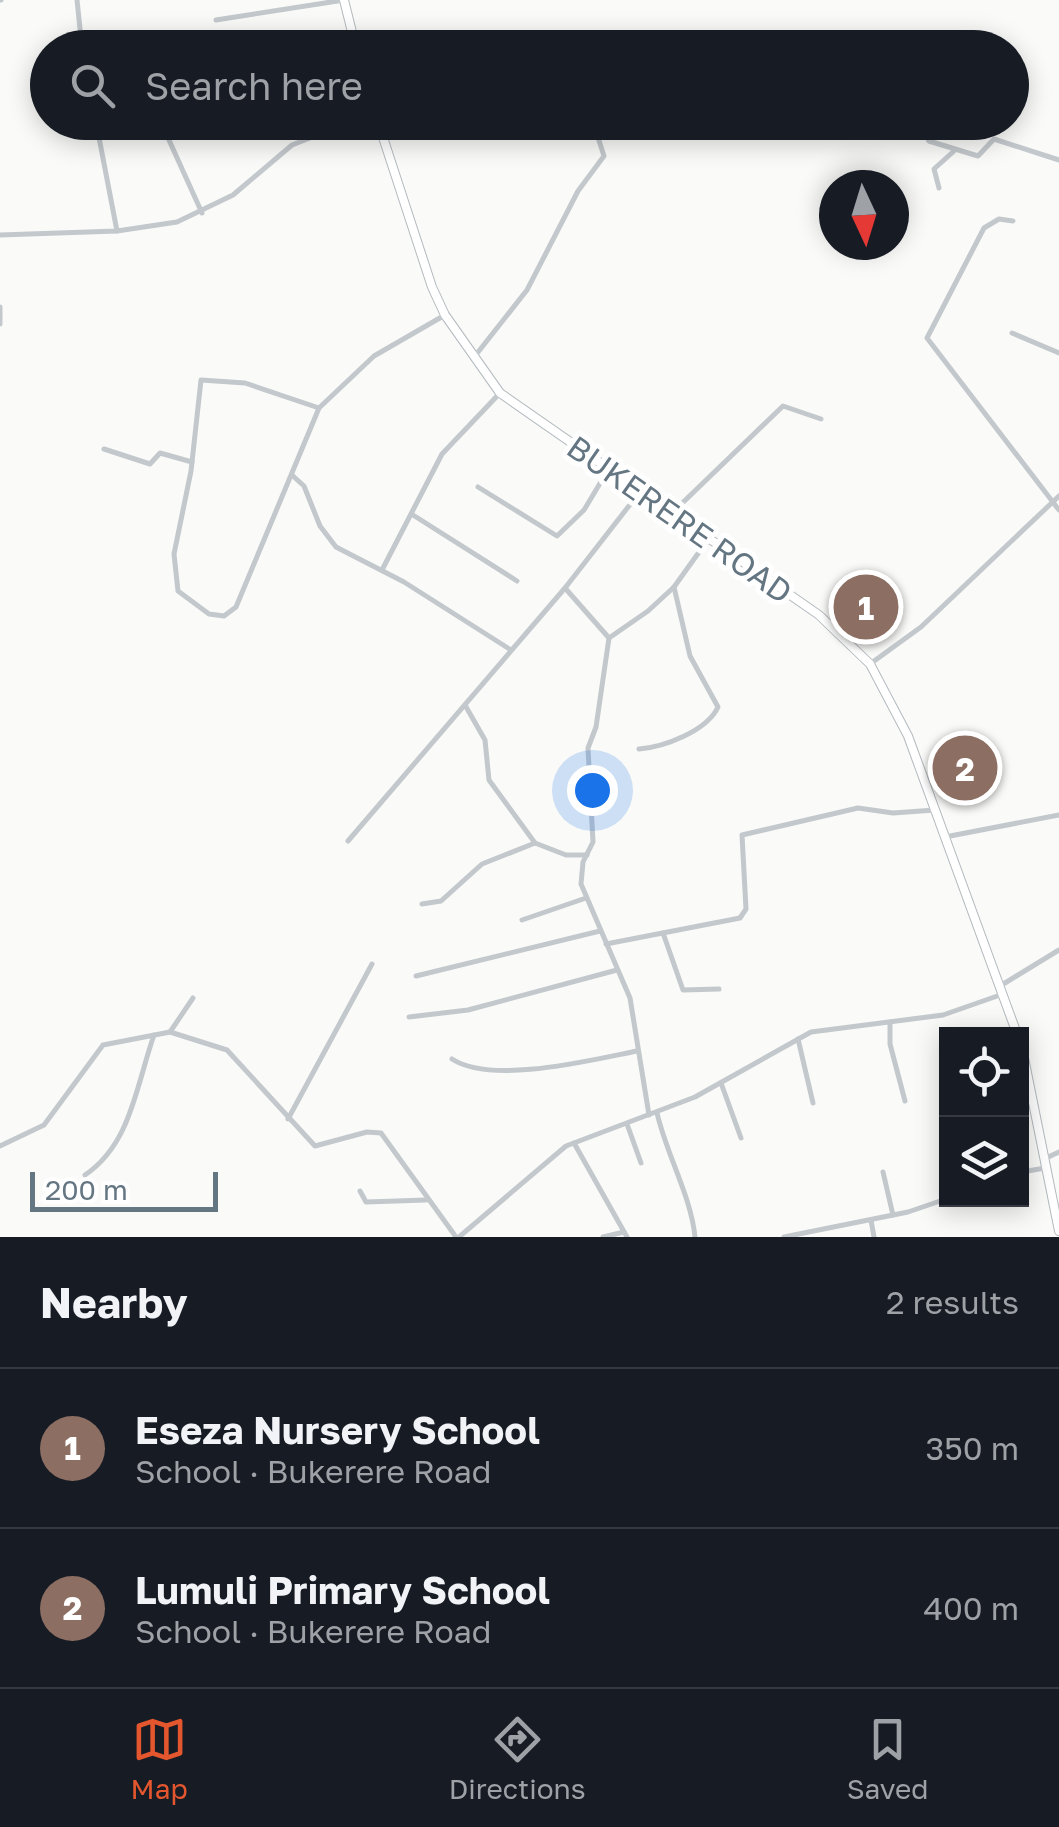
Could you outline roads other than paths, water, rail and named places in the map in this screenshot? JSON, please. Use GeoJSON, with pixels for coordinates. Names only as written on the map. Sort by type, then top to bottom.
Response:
{"type":"FeatureCollection","features":[{"type":"Feature","properties":{"kind":"main road"},"geometry":{"type":"LineString","coordinates":[[344,0],[352,30]]}},
{"type":"Feature","properties":{"kind":"main road","name":"BUKERERE ROAD"},"geometry":{"type":"LineString","coordinates":[[384,140],[445,315],[500,393],[707,541],[820,615],[870,664],[895,707],[1015,1027]]}},
{"type":"Feature","properties":{"kind":"main road"},"geometry":{"type":"LineString","coordinates":[[1029,1085],[1059,1230]]}},
{"type":"Feature","properties":{"kind":"street"},"geometry":{"type":"LineString","coordinates":[[76,0],[80,30]]}},
{"type":"Feature","properties":{"kind":"street"},"geometry":{"type":"LineString","coordinates":[[216,20],[344,0]]}},
{"type":"Feature","properties":{"kind":"street"},"geometry":{"type":"LineString","coordinates":[[100,140],[117,230]]}},
{"type":"Feature","properties":{"kind":"street"},"geometry":{"type":"LineString","coordinates":[[169,140],[202,213]]}},
{"type":"Feature","properties":{"kind":"street"},"geometry":{"type":"LineString","coordinates":[[0,236],[155,228],[202,213],[257,178],[292,146],[307,140]]}},
{"type":"Feature","properties":{"kind":"street"},"geometry":{"type":"LineString","coordinates":[[473,358],[527,290],[578,191],[604,156],[599,140]]}},
{"type":"Feature","properties":{"kind":"street"},"geometry":{"type":"LineString","coordinates":[[928,140],[978,156],[993,140]]}},
{"type":"Feature","properties":{"kind":"street"},"geometry":{"type":"LineString","coordinates":[[997,140],[1059,160]]}},
{"type":"Feature","properties":{"kind":"street"},"geometry":{"type":"LineString","coordinates":[[939,188],[934,169],[937,161],[956,150]]}},
{"type":"Feature","properties":{"kind":"street"},"geometry":{"type":"LineString","coordinates":[[1013,222],[999,220],[984,228],[928,338],[1057,507]]}},
{"type":"Feature","properties":{"kind":"street"},"geometry":{"type":"LineString","coordinates":[[0,307],[0,324]]}},
{"type":"Feature","properties":{"kind":"street"},"geometry":{"type":"LineString","coordinates":[[319,408],[245,383],[202,378],[192,462],[174,554],[175,583],[184,597],[218,616],[236,608],[319,408],[374,356],[445,315]]}},
{"type":"Feature","properties":{"kind":"street"},"geometry":{"type":"LineString","coordinates":[[1012,333],[1059,353]]}},
{"type":"Feature","properties":{"kind":"street"},"geometry":{"type":"LineString","coordinates":[[382,570],[414,516],[442,454],[500,393]]}},
{"type":"Feature","properties":{"kind":"street"},"geometry":{"type":"LineString","coordinates":[[670,514],[782,406],[821,419]]}},
{"type":"Feature","properties":{"kind":"street"},"geometry":{"type":"LineString","coordinates":[[104,449],[150,464],[160,453],[192,462]]}},
{"type":"Feature","properties":{"kind":"street"},"geometry":{"type":"LineString","coordinates":[[478,487],[557,536],[584,510],[608,470]]}},
{"type":"Feature","properties":{"kind":"street"},"geometry":{"type":"LineString","coordinates":[[294,476],[304,486],[320,526],[336,546],[510,650]]}},
{"type":"Feature","properties":{"kind":"street"},"geometry":{"type":"LineString","coordinates":[[348,841],[565,588],[639,493]]}},
{"type":"Feature","properties":{"kind":"street"},"geometry":{"type":"LineString","coordinates":[[870,664],[921,627],[996,552],[1057,507],[1059,496]]}},
{"type":"Feature","properties":{"kind":"street"},"geometry":{"type":"LineString","coordinates":[[414,516],[518,581]]}},
{"type":"Feature","properties":{"kind":"street"},"geometry":{"type":"LineString","coordinates":[[695,1237],[689,1204],[653,1114],[637,1051],[634,1010],[580,884],[593,842],[588,748],[594,732],[608,638],[648,612],[674,587],[707,541]]}},
{"type":"Feature","properties":{"kind":"street"},"geometry":{"type":"LineString","coordinates":[[640,750],[687,734],[715,714],[718,706],[690,656],[674,587]]}},
{"type":"Feature","properties":{"kind":"street"},"geometry":{"type":"LineString","coordinates":[[565,588],[608,638]]}},
{"type":"Feature","properties":{"kind":"street"},"geometry":{"type":"LineString","coordinates":[[465,705],[486,740],[489,780],[535,843],[566,855],[587,855]]}},
{"type":"Feature","properties":{"kind":"street"},"geometry":{"type":"LineString","coordinates":[[606,944],[743,914],[742,835],[858,808],[893,813],[935,810]]}},
{"type":"Feature","properties":{"kind":"street"},"geometry":{"type":"LineString","coordinates":[[946,837],[1059,815]]}},
{"type":"Feature","properties":{"kind":"street"},"geometry":{"type":"LineString","coordinates":[[422,904],[442,901],[482,864],[535,843]]}},
{"type":"Feature","properties":{"kind":"street"},"geometry":{"type":"LineString","coordinates":[[522,920],[586,898]]}},
{"type":"Feature","properties":{"kind":"street"},"geometry":{"type":"LineString","coordinates":[[416,976],[600,932]]}},
{"type":"Feature","properties":{"kind":"street"},"geometry":{"type":"LineString","coordinates":[[663,933],[683,990],[719,988]]}},
{"type":"Feature","properties":{"kind":"street"},"geometry":{"type":"LineString","coordinates":[[0,1146],[44,1125],[103,1045],[170,1032],[227,1050],[316,1147],[367,1132],[382,1133],[420,1184],[426,1200],[458,1237],[551,1156],[574,1144],[721,1084],[798,1039],[834,1026],[942,1015],[1002,990],[1059,950]]}},
{"type":"Feature","properties":{"kind":"street"},"geometry":{"type":"LineString","coordinates":[[288,1119],[372,964]]}},
{"type":"Feature","properties":{"kind":"street"},"geometry":{"type":"LineString","coordinates":[[409,1017],[468,1010],[617,970]]}},
{"type":"Feature","properties":{"kind":"street"},"geometry":{"type":"LineString","coordinates":[[170,1032],[193,998]]}},
{"type":"Feature","properties":{"kind":"street"},"geometry":{"type":"LineString","coordinates":[[890,1022],[890,1044],[905,1100]]}},
{"type":"Feature","properties":{"kind":"street"},"geometry":{"type":"LineString","coordinates":[[85,1176],[108,1160],[124,1133],[154,1035]]}},
{"type":"Feature","properties":{"kind":"street"},"geometry":{"type":"LineString","coordinates":[[798,1039],[813,1102]]}},
{"type":"Feature","properties":{"kind":"street"},"geometry":{"type":"LineString","coordinates":[[452,1059],[481,1069],[526,1068],[637,1051]]}},
{"type":"Feature","properties":{"kind":"street"},"geometry":{"type":"LineString","coordinates":[[721,1084],[741,1138]]}},
{"type":"Feature","properties":{"kind":"street"},"geometry":{"type":"LineString","coordinates":[[627,1124],[641,1163]]}},
{"type":"Feature","properties":{"kind":"street"},"geometry":{"type":"LineString","coordinates":[[574,1144],[626,1234],[604,1237]]}},
{"type":"Feature","properties":{"kind":"street"},"geometry":{"type":"LineString","coordinates":[[1029,1169],[1059,1152]]}},
{"type":"Feature","properties":{"kind":"street"},"geometry":{"type":"LineString","coordinates":[[883,1172],[892,1215]]}},
{"type":"Feature","properties":{"kind":"street"},"geometry":{"type":"LineString","coordinates":[[360,1192],[366,1202],[380,1204],[426,1200]]}},
{"type":"Feature","properties":{"kind":"street"},"geometry":{"type":"LineString","coordinates":[[784,1237],[811,1235],[939,1201]]}},
{"type":"Feature","properties":{"kind":"street"},"geometry":{"type":"LineString","coordinates":[[871,1220],[874,1237]]}},
{"type":"Feature","properties":{"kind":"place","name":"Eseza Nursery School"},"geometry":{"type":"Point","coordinates":[866,607]}},
{"type":"Feature","properties":{"kind":"place","name":"Lumuli Primary School"},"geometry":{"type":"Point","coordinates":[965,768]}}]}
